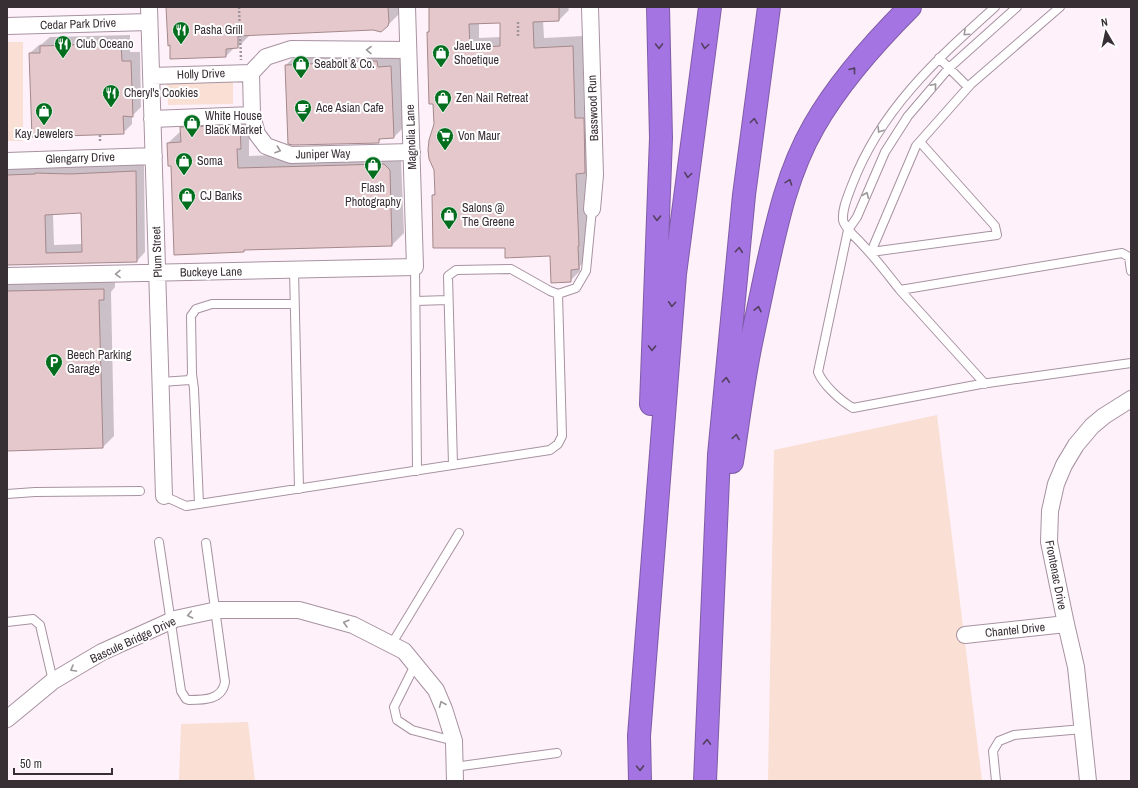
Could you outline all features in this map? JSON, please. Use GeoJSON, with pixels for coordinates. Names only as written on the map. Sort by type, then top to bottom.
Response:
{"type":"FeatureCollection","features":[{"type":"Feature","properties":{"kind":"highway"},"geometry":{"type":"LineString","coordinates":[[640,781],[639,736],[661,138],[658,7]]}},
{"type":"Feature","properties":{"kind":"highway"},"geometry":{"type":"LineString","coordinates":[[639,736],[675,274],[710,7]]}},
{"type":"Feature","properties":{"kind":"highway"},"geometry":{"type":"LineString","coordinates":[[705,781],[720,447],[744,195],[769,7]]}},
{"type":"Feature","properties":{"kind":"highway"},"geometry":{"type":"LineString","coordinates":[[712,614],[732,464],[751,344],[776,226],[786,190],[804,145],[830,101],[854,68],[878,40],[910,7]]}},
{"type":"Feature","properties":{"kind":"street","name":"Magnolia Lane"},"geometry":{"type":"LineString","coordinates":[[407,7],[415,267]]}},
{"type":"Feature","properties":{"kind":"street","name":"Basswood Run"},"geometry":{"type":"LineString","coordinates":[[590,7],[596,175],[592,210]]}},
{"type":"Feature","properties":{"kind":"street","name":"Cedar Park Drive"},"geometry":{"type":"LineString","coordinates":[[7,26],[149,14]]}},
{"type":"Feature","properties":{"kind":"street","name":"Plum Street"},"geometry":{"type":"LineString","coordinates":[[149,14],[164,496]]}},
{"type":"Feature","properties":{"kind":"street"},"geometry":{"type":"LineString","coordinates":[[247,73],[266,57],[291,49],[408,50]]}},
{"type":"Feature","properties":{"kind":"street","name":"Holly Drive"},"geometry":{"type":"LineString","coordinates":[[151,76],[247,73]]}},
{"type":"Feature","properties":{"kind":"street","name":"Juniper Way"},"geometry":{"type":"LineString","coordinates":[[247,73],[252,95],[252,115],[257,134],[266,146],[291,155],[412,152]]}},
{"type":"Feature","properties":{"kind":"street"},"geometry":{"type":"LineString","coordinates":[[152,119],[252,115]]}},
{"type":"Feature","properties":{"kind":"street","name":"Glengarry Drive"},"geometry":{"type":"LineString","coordinates":[[7,161],[154,156]]}},
{"type":"Feature","properties":{"kind":"street","name":"Buckeye Lane"},"geometry":{"type":"LineString","coordinates":[[7,276],[415,267]]}},
{"type":"Feature","properties":{"kind":"street","name":"Frontenac Drive"},"geometry":{"type":"LineString","coordinates":[[1088,781],[1076,667],[1049,542],[1048,526],[1052,498],[1064,465],[1084,435],[1104,416],[1131,399]]}},
{"type":"Feature","properties":{"kind":"street","name":"Bascule Bridge Drive"},"geometry":{"type":"LineString","coordinates":[[7,719],[53,681],[102,652],[175,618],[215,611],[300,610],[353,625],[404,651],[436,690],[444,709],[454,741],[455,774]]}},
{"type":"Feature","properties":{"kind":"street","name":"Chantel Drive"},"geometry":{"type":"LineString","coordinates":[[964,635],[1066,624]]}},
{"type":"Feature","properties":{"kind":"lane"},"geometry":{"type":"LineString","coordinates":[[985,384],[900,290],[871,252],[848,230],[843,222],[844,207],[857,172],[873,142],[896,106],[923,74],[939,58],[995,7]]}},
{"type":"Feature","properties":{"kind":"lane"},"geometry":{"type":"LineString","coordinates":[[1017,7],[949,68],[908,116],[885,152],[857,217],[848,230],[818,372],[820,379],[845,403],[853,408],[985,384],[1131,363]]}},
{"type":"Feature","properties":{"kind":"lane"},"geometry":{"type":"LineString","coordinates":[[871,252],[916,146],[968,87],[1060,7]]}},
{"type":"Feature","properties":{"kind":"lane"},"geometry":{"type":"LineString","coordinates":[[939,58],[968,87]]}},
{"type":"Feature","properties":{"kind":"lane"},"geometry":{"type":"LineString","coordinates":[[871,252],[997,235],[996,226],[920,142]]}},
{"type":"Feature","properties":{"kind":"lane"},"geometry":{"type":"LineString","coordinates":[[453,465],[448,276],[456,270],[510,269],[550,292],[558,294],[576,288],[586,271],[592,210]]}},
{"type":"Feature","properties":{"kind":"lane"},"geometry":{"type":"LineString","coordinates":[[900,290],[1122,253],[1129,257],[1131,271]]}},
{"type":"Feature","properties":{"kind":"lane"},"geometry":{"type":"LineString","coordinates":[[415,267],[417,471]]}},
{"type":"Feature","properties":{"kind":"lane"},"geometry":{"type":"LineString","coordinates":[[294,270],[299,489]]}},
{"type":"Feature","properties":{"kind":"lane"},"geometry":{"type":"LineString","coordinates":[[164,496],[186,506],[550,450],[558,444],[562,436],[558,294]]}},
{"type":"Feature","properties":{"kind":"lane"},"geometry":{"type":"LineString","coordinates":[[416,301],[448,300]]}},
{"type":"Feature","properties":{"kind":"lane"},"geometry":{"type":"LineString","coordinates":[[199,504],[194,388],[192,374],[191,316],[196,309],[212,304],[294,304]]}},
{"type":"Feature","properties":{"kind":"lane"},"geometry":{"type":"LineString","coordinates":[[161,382],[190,380],[192,374]]}},
{"type":"Feature","properties":{"kind":"lane"},"geometry":{"type":"LineString","coordinates":[[7,494],[140,491]]}},
{"type":"Feature","properties":{"kind":"lane"},"geometry":{"type":"LineString","coordinates":[[391,645],[459,533]]}},
{"type":"Feature","properties":{"kind":"lane"},"geometry":{"type":"LineString","coordinates":[[159,542],[170,621],[183,695],[189,700],[216,697],[222,692],[225,682],[206,542]]}},
{"type":"Feature","properties":{"kind":"lane"},"geometry":{"type":"LineString","coordinates":[[7,622],[33,619],[40,625],[53,681]]}},
{"type":"Feature","properties":{"kind":"lane"},"geometry":{"type":"LineString","coordinates":[[415,665],[394,707],[397,720],[412,730],[454,741]]}},
{"type":"Feature","properties":{"kind":"lane"},"geometry":{"type":"LineString","coordinates":[[996,781],[993,751],[999,741],[1014,735],[1082,729]]}},
{"type":"Feature","properties":{"kind":"lane"},"geometry":{"type":"LineString","coordinates":[[455,774],[557,753]]}},
{"type":"Feature","properties":{"kind":"path"},"geometry":{"type":"LineString","coordinates":[[239,7],[247,73]]}},
{"type":"Feature","properties":{"kind":"path"},"geometry":{"type":"LineString","coordinates":[[518,22],[518,37]]}},
{"type":"Feature","properties":{"kind":"path"},"geometry":{"type":"LineString","coordinates":[[100,135],[100,142]]}},
{"type":"Feature","properties":{"kind":"shaded area"},"geometry":{"type":"Polygon","coordinates":[[[7,42],[23,42],[23,141],[7,141],[7,42]]]}},
{"type":"Feature","properties":{"kind":"shaded area"},"geometry":{"type":"Polygon","coordinates":[[[233,81],[233,104],[168,105],[167,83],[233,81]]]}},
{"type":"Feature","properties":{"kind":"shaded area"},"geometry":{"type":"Polygon","coordinates":[[[937,415],[982,781],[768,781],[774,450],[937,415]]]}},
{"type":"Feature","properties":{"kind":"shaded area"},"geometry":{"type":"Polygon","coordinates":[[[248,722],[255,781],[179,781],[181,724],[248,722]]]}},
{"type":"Feature","properties":{"kind":"building"},"geometry":{"type":"Polygon","coordinates":[[[166,7],[388,7],[389,22],[388,26],[381,32],[373,30],[238,36],[238,48],[226,49],[226,57],[170,59],[166,7]]]}},
{"type":"Feature","properties":{"kind":"building"},"geometry":{"type":"Polygon","coordinates":[[[429,7],[559,7],[559,21],[533,22],[534,48],[573,46],[575,118],[584,118],[585,173],[576,174],[579,269],[571,270],[571,282],[551,283],[550,256],[505,258],[505,248],[433,248],[432,195],[435,195],[434,170],[429,159],[428,150],[429,140],[434,124],[433,104],[429,104],[427,32],[429,32],[429,7]],[[500,23],[469,24],[470,48],[500,46],[500,23]]]}},
{"type":"Feature","properties":{"kind":"building"},"geometry":{"type":"Polygon","coordinates":[[[121,43],[122,61],[131,61],[133,117],[123,116],[124,134],[32,137],[29,53],[40,53],[40,46],[121,43]]]}},
{"type":"Feature","properties":{"kind":"building"},"geometry":{"type":"Polygon","coordinates":[[[377,61],[378,67],[391,66],[394,138],[379,139],[379,143],[288,144],[285,65],[377,61]]]}},
{"type":"Feature","properties":{"kind":"building"},"geometry":{"type":"Polygon","coordinates":[[[240,125],[241,149],[237,149],[238,168],[384,164],[390,170],[392,246],[244,250],[244,252],[174,255],[171,166],[168,166],[167,143],[181,142],[180,127],[240,125]]]}},
{"type":"Feature","properties":{"kind":"building"},"geometry":{"type":"Polygon","coordinates":[[[136,171],[137,262],[7,265],[7,175],[35,173],[70,174],[136,171]],[[81,213],[45,215],[46,253],[82,252],[81,213]]]}},
{"type":"Feature","properties":{"kind":"building","name":"Beech Parking Garage"},"geometry":{"type":"Polygon","coordinates":[[[104,289],[104,300],[99,300],[103,448],[7,451],[7,291],[104,289]]]}},
{"type":"Feature","properties":{"kind":"place","name":"Pasha Grill"},"geometry":{"type":"Point","coordinates":[181,45]}},
{"type":"Feature","properties":{"kind":"place","name":"Club Oceano"},"geometry":{"type":"Point","coordinates":[63,59]}},
{"type":"Feature","properties":{"kind":"place","name":"JaeLuxe Shoetique"},"geometry":{"type":"Point","coordinates":[441,68]}},
{"type":"Feature","properties":{"kind":"place","name":"Seabolt & Co."},"geometry":{"type":"Point","coordinates":[301,79]}},
{"type":"Feature","properties":{"kind":"place","name":"Cheryl's Cookies"},"geometry":{"type":"Point","coordinates":[111,108]}},
{"type":"Feature","properties":{"kind":"place","name":"Zen Nail Retreat"},"geometry":{"type":"Point","coordinates":[443,113]}},
{"type":"Feature","properties":{"kind":"place","name":"Ace Asian Cafe"},"geometry":{"type":"Point","coordinates":[303,123]}},
{"type":"Feature","properties":{"kind":"place","name":"Kay Jewelers"},"geometry":{"type":"Point","coordinates":[44,126]}},
{"type":"Feature","properties":{"kind":"place","name":"White House Black Market"},"geometry":{"type":"Point","coordinates":[192,138]}},
{"type":"Feature","properties":{"kind":"place","name":"Von Maur"},"geometry":{"type":"Point","coordinates":[445,151]}},
{"type":"Feature","properties":{"kind":"place","name":"Soma"},"geometry":{"type":"Point","coordinates":[184,176]}},
{"type":"Feature","properties":{"kind":"place","name":"Flash Photography"},"geometry":{"type":"Point","coordinates":[373,180]}},
{"type":"Feature","properties":{"kind":"place","name":"CJ Banks"},"geometry":{"type":"Point","coordinates":[187,211]}},
{"type":"Feature","properties":{"kind":"place","name":"Salons @ The Greene"},"geometry":{"type":"Point","coordinates":[449,230]}},
{"type":"Feature","properties":{"kind":"place","name":"Beech Parking Garage"},"geometry":{"type":"Point","coordinates":[54,377]}}]}
